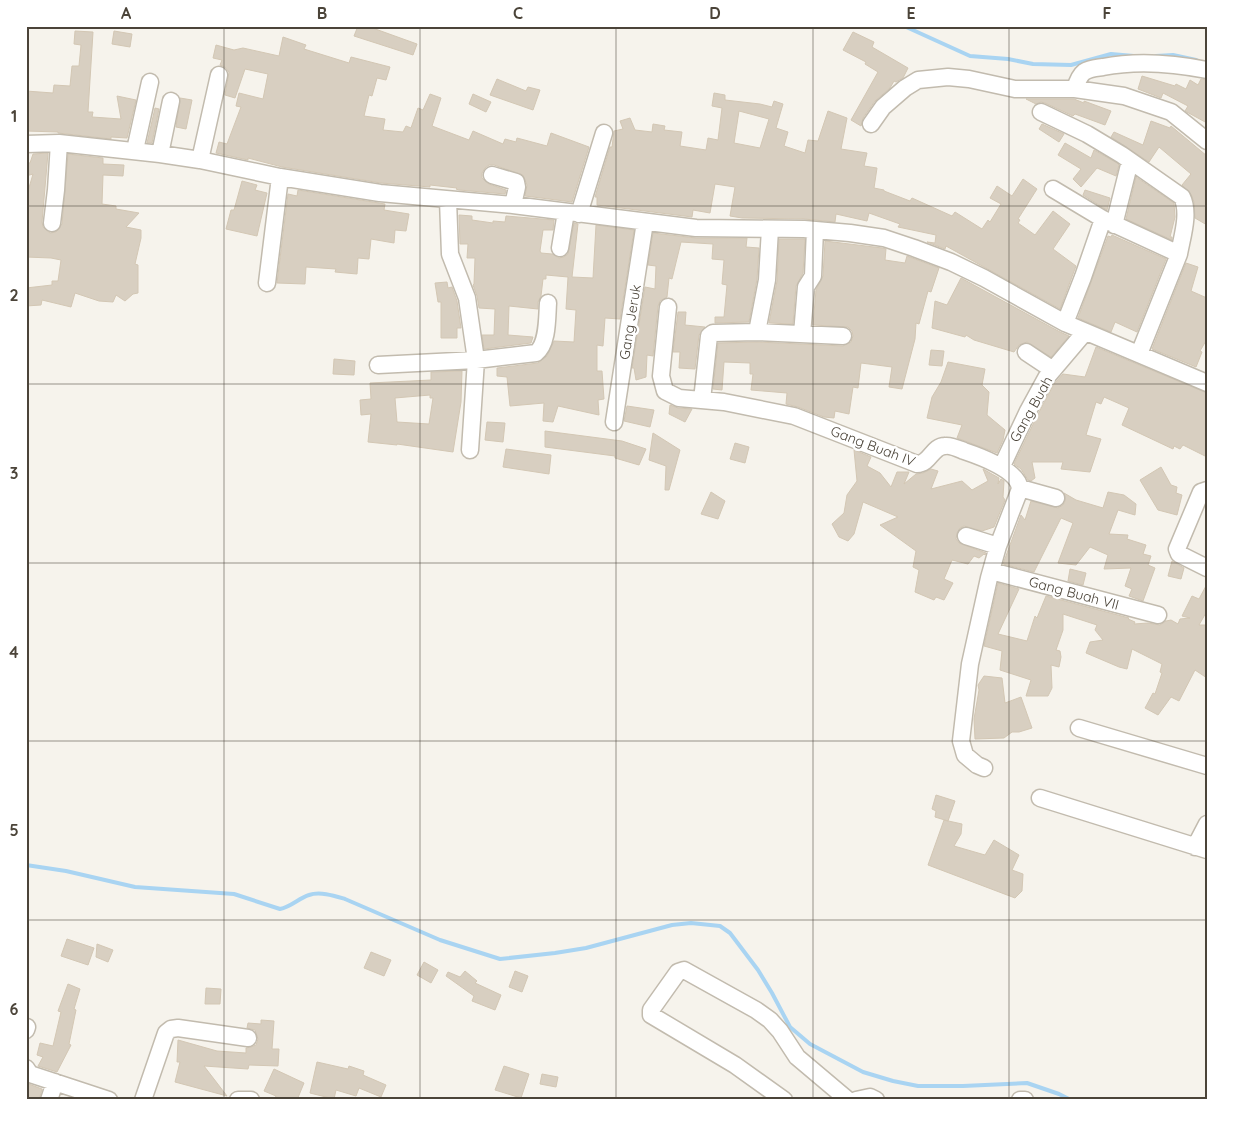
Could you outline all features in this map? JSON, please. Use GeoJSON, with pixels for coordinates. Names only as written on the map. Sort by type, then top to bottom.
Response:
{"type":"FeatureCollection","features":[{"type":"Feature","properties":{"kind":"street"},"geometry":{"type":"LineString","coordinates":[[1075,89],[1082,73],[1089,69],[1121,63],[1147,62],[1207,70]]}},
{"type":"Feature","properties":{"kind":"street"},"geometry":{"type":"LineString","coordinates":[[200,160],[219,75]]}},
{"type":"Feature","properties":{"kind":"street"},"geometry":{"type":"LineString","coordinates":[[871,124],[884,107],[905,88],[918,80],[948,77],[969,79],[1015,89],[1075,89],[1124,96],[1171,112],[1207,141]]}},
{"type":"Feature","properties":{"kind":"street"},"geometry":{"type":"LineString","coordinates":[[135,150],[150,82]]}},
{"type":"Feature","properties":{"kind":"street"},"geometry":{"type":"LineString","coordinates":[[160,154],[171,101]]}},
{"type":"Feature","properties":{"kind":"street"},"geometry":{"type":"LineString","coordinates":[[1041,112],[1087,134],[1130,161],[1182,197],[1184,201],[1185,216],[1179,254],[1139,354]]}},
{"type":"Feature","properties":{"kind":"street"},"geometry":{"type":"LineString","coordinates":[[560,248],[604,133]]}},
{"type":"Feature","properties":{"kind":"street"},"geometry":{"type":"LineString","coordinates":[[52,223],[59,143]]}},
{"type":"Feature","properties":{"kind":"street"},"geometry":{"type":"LineString","coordinates":[[26,144],[59,143],[135,150],[200,160],[280,177],[380,193],[513,205],[696,228],[815,230],[884,238],[951,262],[1065,323],[1207,382]]}},
{"type":"Feature","properties":{"kind":"street"},"geometry":{"type":"LineString","coordinates":[[1065,323],[1108,222],[1130,161]]}},
{"type":"Feature","properties":{"kind":"street"},"geometry":{"type":"LineString","coordinates":[[492,175],[516,182],[517,186],[513,205]]}},
{"type":"Feature","properties":{"kind":"street"},"geometry":{"type":"LineString","coordinates":[[267,283],[280,177]]}},
{"type":"Feature","properties":{"kind":"street"},"geometry":{"type":"LineString","coordinates":[[1053,189],[1108,222],[1179,254]]}},
{"type":"Feature","properties":{"kind":"street"},"geometry":{"type":"LineString","coordinates":[[448,200],[450,254],[467,298],[476,360],[470,450]]}},
{"type":"Feature","properties":{"kind":"street","name":"Gang Jeruk"},"geometry":{"type":"LineString","coordinates":[[614,422],[645,222]]}},
{"type":"Feature","properties":{"kind":"street"},"geometry":{"type":"LineString","coordinates":[[757,332],[767,280],[770,229]]}},
{"type":"Feature","properties":{"kind":"street"},"geometry":{"type":"LineString","coordinates":[[802,334],[806,287],[813,276],[815,230]]}},
{"type":"Feature","properties":{"kind":"street"},"geometry":{"type":"LineString","coordinates":[[378,365],[476,360],[539,352],[544,342],[548,304]]}},
{"type":"Feature","properties":{"kind":"street"},"geometry":{"type":"LineString","coordinates":[[668,307],[660,376],[663,387],[668,394],[679,398],[702,400],[709,336],[714,333],[757,332],[844,336]]}},
{"type":"Feature","properties":{"kind":"street","name":"Gang Buah"},"geometry":{"type":"LineString","coordinates":[[1002,466],[1046,378],[1085,332]]}},
{"type":"Feature","properties":{"kind":"street"},"geometry":{"type":"LineString","coordinates":[[1026,352],[1053,370]]}},
{"type":"Feature","properties":{"kind":"street","name":"Gang Buah IV"},"geometry":{"type":"LineString","coordinates":[[702,400],[724,402],[794,416],[917,464],[924,463],[935,450],[946,446],[985,458],[1002,466]]}},
{"type":"Feature","properties":{"kind":"street"},"geometry":{"type":"LineString","coordinates":[[984,768],[965,754],[961,741],[970,664],[991,571],[998,546],[1020,488],[1019,484],[1002,466]]}},
{"type":"Feature","properties":{"kind":"street"},"geometry":{"type":"LineString","coordinates":[[1020,488],[1056,498]]}},
{"type":"Feature","properties":{"kind":"street"},"geometry":{"type":"LineString","coordinates":[[1207,490],[1201,492],[1177,549],[1179,554],[1207,568]]}},
{"type":"Feature","properties":{"kind":"street"},"geometry":{"type":"LineString","coordinates":[[966,536],[998,546]]}},
{"type":"Feature","properties":{"kind":"street","name":"Gang Buah VII"},"geometry":{"type":"LineString","coordinates":[[991,571],[1158,615]]}},
{"type":"Feature","properties":{"kind":"street"},"geometry":{"type":"LineString","coordinates":[[1079,728],[1207,766]]}},
{"type":"Feature","properties":{"kind":"street"},"geometry":{"type":"LineString","coordinates":[[1040,798],[1201,848],[1207,824]]}},
{"type":"Feature","properties":{"kind":"street"},"geometry":{"type":"LineString","coordinates":[[784,1100],[735,1065],[651,1015],[651,1010],[678,972],[684,970],[756,1010],[770,1020],[780,1031],[797,1057],[848,1100]]}},
{"type":"Feature","properties":{"kind":"street"},"geometry":{"type":"LineString","coordinates":[[142,1100],[166,1033],[171,1029],[178,1028],[248,1038]]}},
{"type":"Feature","properties":{"kind":"street"},"geometry":{"type":"LineString","coordinates":[[26,1068],[30,1074],[109,1100]]}},
{"type":"Feature","properties":{"kind":"street"},"geometry":{"type":"LineString","coordinates":[[49,1100],[55,1082]]}},
{"type":"Feature","properties":{"kind":"street"},"geometry":{"type":"LineString","coordinates":[[856,1100],[870,1097],[876,1100]]}},
{"type":"Feature","properties":{"kind":"street"},"geometry":{"type":"LineString","coordinates":[[238,1100],[251,1100]]}},
{"type":"Feature","properties":{"kind":"street"},"geometry":{"type":"LineString","coordinates":[[1020,1100],[1025,1100]]}},
{"type":"Feature","properties":{"kind":"building"},"geometry":{"type":"Polygon","coordinates":[[[358,26],[367,26],[417,44],[413,55],[354,36],[358,26]]]}},
{"type":"Feature","properties":{"kind":"building"},"geometry":{"type":"Polygon","coordinates":[[[75,31],[93,32],[88,112],[93,112],[92,117],[121,119],[117,96],[136,100],[127,138],[111,137],[111,139],[58,132],[26,131],[26,91],[53,93],[54,85],[70,86],[72,66],[79,66],[81,45],[74,44],[75,31]]]}},
{"type":"Feature","properties":{"kind":"building"},"geometry":{"type":"Polygon","coordinates":[[[114,31],[132,34],[130,47],[112,44],[114,31]]]}},
{"type":"Feature","properties":{"kind":"building"},"geometry":{"type":"Polygon","coordinates":[[[853,32],[874,42],[872,47],[908,68],[903,78],[896,82],[894,81],[890,88],[875,101],[863,118],[861,126],[851,120],[878,72],[865,64],[866,62],[843,50],[853,32]]]}},
{"type":"Feature","properties":{"kind":"building"},"geometry":{"type":"Polygon","coordinates":[[[283,37],[306,45],[304,49],[349,63],[351,57],[390,67],[386,80],[377,78],[372,96],[369,95],[364,116],[385,119],[383,130],[403,132],[406,126],[411,128],[418,108],[423,110],[430,94],[441,98],[432,126],[469,140],[473,131],[503,144],[505,139],[516,142],[517,138],[547,146],[551,133],[589,147],[572,202],[525,196],[527,185],[523,175],[494,165],[489,165],[485,168],[482,178],[489,184],[506,190],[505,194],[459,190],[457,188],[430,185],[430,187],[381,183],[282,167],[248,158],[248,160],[216,153],[219,142],[227,144],[241,107],[236,106],[239,93],[263,99],[268,74],[245,69],[235,98],[225,95],[229,72],[220,65],[222,60],[213,58],[216,45],[234,50],[243,48],[279,56],[283,37]]]}},
{"type":"Feature","properties":{"kind":"building"},"geometry":{"type":"Polygon","coordinates":[[[1142,76],[1175,86],[1176,84],[1186,89],[1190,80],[1198,85],[1201,79],[1207,80],[1207,123],[1185,111],[1188,106],[1163,93],[1161,98],[1138,89],[1142,76]]]}},
{"type":"Feature","properties":{"kind":"building"},"geometry":{"type":"Polygon","coordinates":[[[497,79],[526,91],[528,87],[540,90],[533,110],[490,95],[497,79]]]}},
{"type":"Feature","properties":{"kind":"building"},"geometry":{"type":"Polygon","coordinates":[[[714,93],[725,95],[725,100],[772,107],[774,101],[783,104],[776,128],[788,132],[784,146],[805,153],[808,140],[818,141],[828,111],[847,118],[841,149],[867,153],[864,166],[877,168],[874,188],[884,190],[910,201],[912,198],[952,216],[955,212],[982,229],[988,220],[990,222],[1001,204],[990,198],[997,186],[1012,196],[1023,179],[1037,189],[1018,219],[1020,220],[1018,223],[1035,235],[1053,211],[1070,224],[1053,249],[1076,266],[1060,309],[946,246],[945,249],[927,242],[935,243],[936,235],[898,227],[900,224],[869,213],[867,221],[836,214],[835,222],[730,216],[735,187],[715,184],[710,213],[693,210],[692,217],[597,205],[597,197],[595,197],[610,147],[612,147],[614,131],[623,129],[620,121],[630,118],[635,130],[652,132],[653,124],[665,126],[664,130],[682,132],[680,146],[706,150],[708,138],[718,140],[722,108],[712,106],[714,93]],[[739,111],[734,143],[760,148],[769,119],[739,111]]]}},
{"type":"Feature","properties":{"kind":"building"},"geometry":{"type":"Polygon","coordinates":[[[473,94],[491,102],[486,112],[469,104],[473,94]]]}},
{"type":"Feature","properties":{"kind":"building"},"geometry":{"type":"Polygon","coordinates":[[[180,98],[192,100],[186,129],[176,127],[180,98]]]}},
{"type":"Feature","properties":{"kind":"building"},"geometry":{"type":"Polygon","coordinates":[[[1026,99],[1074,99],[1111,111],[1105,125],[1075,114],[1073,116],[1045,103],[1036,104],[1026,99]]]}},
{"type":"Feature","properties":{"kind":"building"},"geometry":{"type":"Polygon","coordinates":[[[155,108],[159,109],[152,143],[147,143],[155,108]]]}},
{"type":"Feature","properties":{"kind":"building"},"geometry":{"type":"Polygon","coordinates":[[[1151,121],[1170,128],[1171,126],[1207,156],[1207,225],[1195,218],[1194,202],[1191,194],[1182,185],[1191,174],[1159,147],[1149,162],[1111,137],[1114,132],[1143,145],[1151,121]]]}},
{"type":"Feature","properties":{"kind":"building"},"geometry":{"type":"Polygon","coordinates":[[[1042,124],[1064,134],[1059,142],[1039,129],[1042,124]]]}},
{"type":"Feature","properties":{"kind":"building"},"geometry":{"type":"Polygon","coordinates":[[[1065,143],[1091,158],[1094,150],[1117,163],[1119,165],[1116,176],[1097,168],[1081,187],[1073,179],[1081,169],[1058,155],[1065,143]]]}},
{"type":"Feature","properties":{"kind":"building"},"geometry":{"type":"Polygon","coordinates":[[[48,153],[42,222],[43,227],[50,233],[56,232],[62,224],[68,154],[103,158],[103,164],[124,165],[123,176],[103,175],[102,204],[116,206],[116,209],[139,213],[126,227],[141,230],[135,264],[138,265],[138,293],[133,294],[125,301],[116,295],[113,302],[99,301],[75,293],[71,307],[42,300],[41,305],[26,306],[26,288],[52,285],[52,281],[58,281],[61,260],[26,257],[26,198],[33,174],[26,176],[26,163],[30,163],[33,154],[48,153]]]}},
{"type":"Feature","properties":{"kind":"building"},"geometry":{"type":"Polygon","coordinates":[[[1136,177],[1174,203],[1175,217],[1170,237],[1172,237],[1172,240],[1126,219],[1136,177]]]}},
{"type":"Feature","properties":{"kind":"building"},"geometry":{"type":"Polygon","coordinates":[[[242,181],[257,185],[255,190],[267,193],[257,236],[226,229],[231,210],[234,210],[242,181]]]}},
{"type":"Feature","properties":{"kind":"building"},"geometry":{"type":"Polygon","coordinates":[[[298,190],[385,204],[384,210],[409,214],[406,231],[395,230],[394,243],[371,239],[369,259],[358,258],[357,274],[335,272],[336,269],[306,267],[305,284],[277,283],[288,194],[297,196],[298,190]]]}},
{"type":"Feature","properties":{"kind":"building"},"geometry":{"type":"Polygon","coordinates":[[[1085,190],[1110,198],[1107,210],[1083,195],[1085,190]]]}},
{"type":"Feature","properties":{"kind":"building"},"geometry":{"type":"Polygon","coordinates":[[[459,215],[472,216],[472,220],[493,223],[493,221],[505,222],[506,216],[554,220],[553,230],[543,230],[540,251],[541,253],[552,254],[559,258],[568,254],[574,223],[578,224],[572,277],[593,278],[596,225],[634,230],[620,319],[605,318],[603,346],[597,345],[597,371],[602,371],[604,399],[598,400],[599,415],[558,406],[553,422],[543,421],[544,403],[510,406],[507,377],[497,376],[497,368],[538,363],[547,356],[554,341],[574,342],[576,310],[566,309],[568,277],[546,275],[546,279],[543,279],[538,309],[509,306],[508,335],[533,337],[531,343],[484,349],[482,335],[494,335],[495,309],[479,308],[473,285],[475,258],[467,258],[468,244],[460,244],[459,215]]]}},
{"type":"Feature","properties":{"kind":"building"},"geometry":{"type":"Polygon","coordinates":[[[653,233],[696,238],[747,238],[746,247],[759,248],[757,279],[749,322],[715,323],[715,317],[724,317],[727,285],[722,284],[724,260],[712,259],[713,244],[681,242],[672,279],[669,278],[667,297],[660,301],[658,306],[653,356],[647,355],[646,377],[636,380],[634,368],[632,368],[645,287],[655,289],[656,266],[648,265],[653,233]]]}},
{"type":"Feature","properties":{"kind":"building"},"geometry":{"type":"Polygon","coordinates":[[[1112,235],[1166,259],[1137,332],[1115,322],[1111,332],[1078,318],[1108,236],[1111,237],[1112,235]]]}},
{"type":"Feature","properties":{"kind":"building"},"geometry":{"type":"Polygon","coordinates":[[[779,239],[805,239],[803,273],[796,286],[793,324],[769,323],[777,281],[779,239]]]}},
{"type":"Feature","properties":{"kind":"building"},"geometry":{"type":"Polygon","coordinates":[[[825,241],[882,248],[886,249],[885,260],[905,263],[907,256],[939,268],[931,292],[928,291],[919,324],[916,323],[915,339],[902,389],[889,387],[892,367],[861,363],[858,388],[853,387],[849,414],[835,411],[834,418],[824,417],[786,404],[787,393],[751,390],[753,374],[750,374],[750,363],[724,362],[722,390],[713,389],[718,343],[757,342],[843,346],[851,342],[852,331],[848,327],[813,325],[816,290],[823,276],[825,241]]]}},
{"type":"Feature","properties":{"kind":"building"},"geometry":{"type":"Polygon","coordinates":[[[1186,263],[1198,267],[1191,291],[1207,298],[1207,339],[1200,351],[1202,352],[1196,367],[1152,349],[1186,263]]]}},
{"type":"Feature","properties":{"kind":"building"},"geometry":{"type":"Polygon","coordinates":[[[961,278],[1069,336],[1051,357],[1027,342],[1019,345],[1014,352],[974,340],[966,335],[965,337],[932,328],[935,301],[947,305],[961,278]]]}},
{"type":"Feature","properties":{"kind":"building"},"geometry":{"type":"Polygon","coordinates":[[[447,282],[448,288],[452,287],[457,301],[461,328],[457,328],[457,338],[441,338],[441,302],[438,302],[435,283],[447,282]]]}},
{"type":"Feature","properties":{"kind":"building"},"geometry":{"type":"Polygon","coordinates":[[[678,312],[686,312],[685,325],[705,327],[699,335],[695,369],[679,368],[680,352],[673,352],[678,312]]]}},
{"type":"Feature","properties":{"kind":"building"},"geometry":{"type":"Polygon","coordinates":[[[1096,347],[1207,393],[1207,457],[1183,445],[1180,449],[1174,446],[1173,449],[1122,425],[1129,408],[1104,397],[1101,404],[1096,402],[1086,435],[1101,439],[1090,472],[1061,469],[1063,462],[1032,462],[1035,478],[1031,481],[1028,480],[1021,469],[1014,464],[1037,416],[1054,384],[1063,374],[1085,377],[1096,347]]]}},
{"type":"Feature","properties":{"kind":"building"},"geometry":{"type":"Polygon","coordinates":[[[931,350],[944,351],[942,366],[929,365],[931,350]]]}},
{"type":"Feature","properties":{"kind":"building"},"geometry":{"type":"Polygon","coordinates":[[[334,359],[355,361],[354,375],[333,374],[334,359]]]}},
{"type":"Feature","properties":{"kind":"building"},"geometry":{"type":"Polygon","coordinates":[[[948,362],[985,369],[982,385],[989,392],[987,415],[1005,430],[997,453],[957,438],[962,425],[927,418],[932,397],[941,382],[948,362]]]}},
{"type":"Feature","properties":{"kind":"building"},"geometry":{"type":"Polygon","coordinates":[[[462,371],[461,402],[453,452],[368,442],[371,414],[361,415],[360,400],[371,399],[370,383],[431,380],[431,372],[462,371]],[[430,395],[395,398],[397,422],[429,424],[433,398],[430,398],[430,395]]]}},
{"type":"Feature","properties":{"kind":"building"},"geometry":{"type":"Polygon","coordinates":[[[670,405],[678,408],[692,409],[685,422],[669,414],[670,405]]]}},
{"type":"Feature","properties":{"kind":"building"},"geometry":{"type":"Polygon","coordinates":[[[627,406],[654,410],[650,427],[624,421],[627,406]]]}},
{"type":"Feature","properties":{"kind":"building"},"geometry":{"type":"Polygon","coordinates":[[[487,422],[505,423],[503,442],[485,440],[487,422]]]}},
{"type":"Feature","properties":{"kind":"building"},"geometry":{"type":"Polygon","coordinates":[[[545,431],[622,441],[646,449],[639,465],[615,458],[615,456],[545,447],[545,431]]]}},
{"type":"Feature","properties":{"kind":"building"},"geometry":{"type":"Polygon","coordinates":[[[653,433],[680,450],[669,490],[665,490],[666,466],[649,460],[653,433]]]}},
{"type":"Feature","properties":{"kind":"building"},"geometry":{"type":"Polygon","coordinates":[[[735,443],[749,447],[745,463],[730,459],[735,443]]]}},
{"type":"Feature","properties":{"kind":"building"},"geometry":{"type":"Polygon","coordinates":[[[506,449],[551,455],[549,474],[503,467],[506,449]]]}},
{"type":"Feature","properties":{"kind":"building"},"geometry":{"type":"Polygon","coordinates":[[[854,450],[871,457],[867,466],[880,473],[891,487],[897,472],[909,472],[904,484],[916,474],[931,469],[938,471],[931,489],[962,481],[972,490],[988,481],[983,469],[999,478],[998,484],[1001,479],[1004,481],[1003,497],[1005,500],[994,527],[982,531],[964,526],[957,533],[956,539],[959,543],[986,553],[979,558],[974,556],[968,564],[952,560],[944,579],[953,583],[944,600],[936,597],[934,600],[915,592],[919,570],[913,567],[916,551],[880,525],[898,517],[863,502],[854,534],[848,541],[839,537],[832,524],[844,513],[847,495],[857,481],[854,450]]]}},
{"type":"Feature","properties":{"kind":"building"},"geometry":{"type":"Polygon","coordinates":[[[1161,467],[1171,485],[1177,487],[1176,493],[1182,495],[1177,515],[1158,510],[1140,480],[1161,467]]]}},
{"type":"Feature","properties":{"kind":"building"},"geometry":{"type":"Polygon","coordinates":[[[711,492],[725,501],[718,519],[701,514],[711,492]]]}},
{"type":"Feature","properties":{"kind":"building"},"geometry":{"type":"Polygon","coordinates":[[[1108,492],[1124,495],[1136,504],[1135,515],[1118,510],[1109,534],[1128,535],[1127,539],[1146,545],[1143,554],[1151,556],[1148,565],[1155,568],[1143,601],[1129,596],[1132,589],[1125,586],[1131,568],[1104,569],[1108,555],[1090,547],[1076,565],[1058,563],[1073,523],[1061,518],[1034,572],[1003,564],[1021,515],[1025,520],[1031,501],[1058,508],[1065,501],[1064,493],[1076,500],[1103,508],[1108,492]]]}},
{"type":"Feature","properties":{"kind":"building"},"geometry":{"type":"Polygon","coordinates":[[[1172,561],[1184,568],[1181,579],[1168,576],[1172,561]]]}},
{"type":"Feature","properties":{"kind":"building"},"geometry":{"type":"Polygon","coordinates":[[[1070,569],[1086,573],[1083,585],[1068,581],[1070,569]]]}},
{"type":"Feature","properties":{"kind":"building"},"geometry":{"type":"Polygon","coordinates":[[[998,583],[1019,589],[998,634],[1027,641],[1035,616],[1037,618],[1046,596],[1129,618],[1135,622],[1134,624],[1148,623],[1160,625],[1171,620],[1178,624],[1180,619],[1190,618],[1182,616],[1192,596],[1199,599],[1207,584],[1207,611],[1199,625],[1207,625],[1207,678],[1195,670],[1179,701],[1171,697],[1158,715],[1145,708],[1153,693],[1155,694],[1162,673],[1160,672],[1162,664],[1132,649],[1127,669],[1086,653],[1090,642],[1103,640],[1095,630],[1097,625],[1063,614],[1063,630],[1056,650],[1060,651],[1059,667],[1051,665],[1052,688],[1048,696],[1026,696],[1031,680],[1000,670],[1002,651],[984,646],[998,583]]]}},
{"type":"Feature","properties":{"kind":"building"},"geometry":{"type":"Polygon","coordinates":[[[984,676],[1002,678],[1005,703],[1021,697],[1032,728],[1012,732],[1004,738],[975,739],[974,719],[979,690],[978,685],[984,676]]]}},
{"type":"Feature","properties":{"kind":"building"},"geometry":{"type":"Polygon","coordinates":[[[936,795],[955,801],[948,821],[935,817],[936,811],[932,809],[936,795]]]}},
{"type":"Feature","properties":{"kind":"building"},"geometry":{"type":"Polygon","coordinates":[[[944,820],[962,824],[961,834],[954,846],[985,855],[994,840],[1019,855],[1012,870],[1023,874],[1022,891],[1015,898],[928,865],[944,820]]]}},
{"type":"Feature","properties":{"kind":"building"},"geometry":{"type":"Polygon","coordinates":[[[67,939],[94,948],[88,965],[61,956],[67,939]]]}},
{"type":"Feature","properties":{"kind":"building"},"geometry":{"type":"Polygon","coordinates":[[[97,944],[113,950],[108,962],[96,957],[97,944]]]}},
{"type":"Feature","properties":{"kind":"building"},"geometry":{"type":"Polygon","coordinates":[[[371,952],[391,960],[384,976],[364,968],[371,952]]]}},
{"type":"Feature","properties":{"kind":"building"},"geometry":{"type":"Polygon","coordinates":[[[424,962],[438,970],[431,983],[417,975],[424,962]]]}},
{"type":"Feature","properties":{"kind":"building"},"geometry":{"type":"Polygon","coordinates":[[[465,971],[477,981],[475,983],[501,995],[495,1010],[472,1001],[474,996],[446,976],[448,972],[460,977],[465,971]]]}},
{"type":"Feature","properties":{"kind":"building"},"geometry":{"type":"Polygon","coordinates":[[[515,971],[528,976],[522,992],[509,987],[515,971]]]}},
{"type":"Feature","properties":{"kind":"building"},"geometry":{"type":"Polygon","coordinates":[[[68,984],[80,989],[74,1009],[76,1010],[69,1044],[71,1045],[57,1072],[38,1066],[43,1057],[37,1055],[40,1043],[53,1046],[61,1012],[58,1011],[68,984]]]}},
{"type":"Feature","properties":{"kind":"building"},"geometry":{"type":"Polygon","coordinates":[[[206,988],[221,989],[220,1004],[205,1004],[206,988]]]}},
{"type":"Feature","properties":{"kind":"building"},"geometry":{"type":"Polygon","coordinates":[[[261,1020],[274,1021],[272,1049],[279,1049],[278,1066],[249,1065],[248,1069],[204,1066],[227,1096],[175,1082],[180,1062],[177,1062],[178,1040],[217,1051],[246,1053],[246,1048],[256,1045],[258,1039],[255,1030],[247,1028],[248,1023],[261,1024],[261,1020]]]}},
{"type":"Feature","properties":{"kind":"building"},"geometry":{"type":"Polygon","coordinates":[[[317,1062],[348,1069],[349,1066],[364,1071],[363,1075],[386,1085],[381,1097],[359,1088],[356,1096],[336,1090],[334,1099],[310,1093],[317,1062]]]}},
{"type":"Feature","properties":{"kind":"building"},"geometry":{"type":"Polygon","coordinates":[[[504,1066],[529,1074],[521,1098],[495,1090],[504,1066]]]}},
{"type":"Feature","properties":{"kind":"building"},"geometry":{"type":"Polygon","coordinates":[[[274,1069],[304,1083],[297,1100],[274,1100],[276,1096],[264,1091],[274,1069]]]}},
{"type":"Feature","properties":{"kind":"building"},"geometry":{"type":"Polygon","coordinates":[[[542,1074],[558,1077],[556,1087],[540,1084],[542,1074]]]}},
{"type":"Feature","properties":{"kind":"building"},"geometry":{"type":"Polygon","coordinates":[[[26,1083],[42,1089],[39,1100],[26,1100],[26,1083]]]}},
{"type":"Feature","properties":{"kind":"waterway"},"geometry":{"type":"LineString","coordinates":[[904,26],[970,56],[1008,59],[1033,64],[1071,65],[1111,54],[1134,56]]}},
{"type":"Feature","properties":{"kind":"waterway"},"geometry":{"type":"LineString","coordinates":[[1156,56],[1173,55],[1196,60]]}},
{"type":"Feature","properties":{"kind":"waterway"},"geometry":{"type":"LineString","coordinates":[[26,865],[66,871],[135,887],[234,894],[280,909],[309,895],[327,894],[345,899],[440,940],[500,959],[586,948],[672,925],[691,923],[720,926],[730,933],[758,970],[790,1027],[810,1044],[863,1072],[918,1086],[1027,1083],[1071,1100]]}}]}
